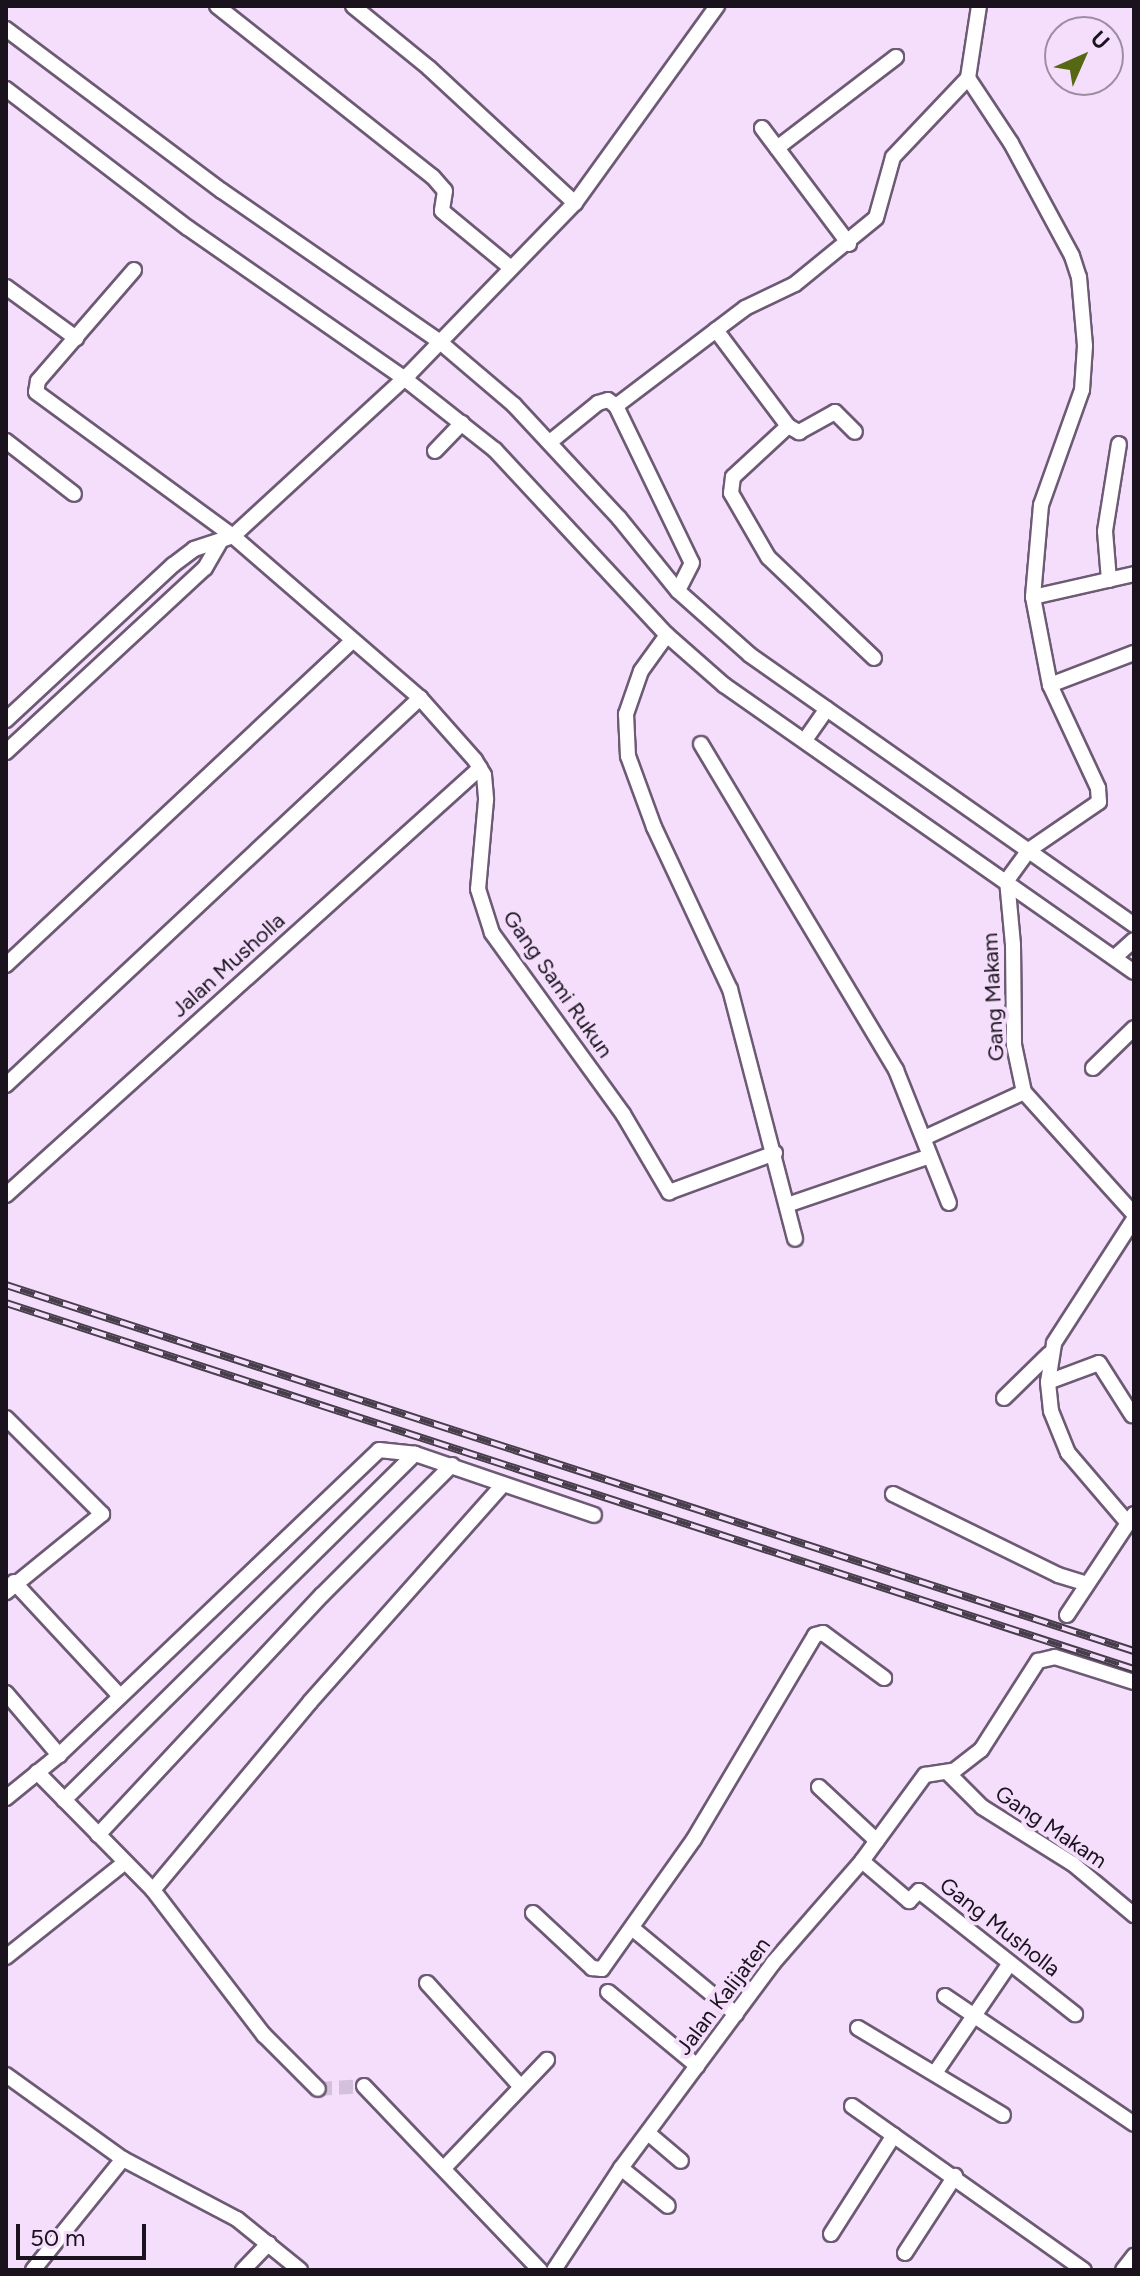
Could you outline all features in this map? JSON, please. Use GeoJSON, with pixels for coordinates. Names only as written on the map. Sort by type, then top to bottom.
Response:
{"type":"FeatureCollection","features":[{"type":"Feature","properties":{"kind":"street"},"geometry":{"type":"LineString","coordinates":[[217,6],[433,177],[445,191],[442,211],[511,268]]}},
{"type":"Feature","properties":{"kind":"street"},"geometry":{"type":"LineString","coordinates":[[353,6],[429,68],[575,203]]}},
{"type":"Feature","properties":{"kind":"street"},"geometry":{"type":"LineString","coordinates":[[6,720],[187,554],[233,536],[407,377],[575,203],[717,6]]}},
{"type":"Feature","properties":{"kind":"street"},"geometry":{"type":"LineString","coordinates":[[616,406],[745,308],[795,284],[849,244],[879,213],[893,157],[968,78],[979,6]]}},
{"type":"Feature","properties":{"kind":"street"},"geometry":{"type":"LineString","coordinates":[[6,29],[436,346],[550,442],[678,591],[750,655],[816,724],[1010,875],[1118,954],[1134,972]]}},
{"type":"Feature","properties":{"kind":"street"},"geometry":{"type":"LineString","coordinates":[[777,148],[896,57]]}},
{"type":"Feature","properties":{"kind":"street"},"geometry":{"type":"LineString","coordinates":[[968,78],[1011,143],[1079,277],[1084,384],[1041,505],[1033,597],[1050,685],[1098,788],[1099,802],[1026,853],[1010,875]]}},
{"type":"Feature","properties":{"kind":"street"},"geometry":{"type":"LineString","coordinates":[[6,89],[188,228],[407,377],[462,423],[573,528],[667,635],[724,685],[816,724],[1026,853],[1134,925]]}},
{"type":"Feature","properties":{"kind":"street"},"geometry":{"type":"LineString","coordinates":[[762,128],[849,244]]}},
{"type":"Feature","properties":{"kind":"street"},"geometry":{"type":"LineString","coordinates":[[134,270],[38,381],[36,392],[233,536],[420,698],[480,768]]}},
{"type":"Feature","properties":{"kind":"street"},"geometry":{"type":"LineString","coordinates":[[6,287],[76,338]]}},
{"type":"Feature","properties":{"kind":"street"},"geometry":{"type":"LineString","coordinates":[[716,330],[788,426],[799,432],[835,412],[855,432]]}},
{"type":"Feature","properties":{"kind":"street"},"geometry":{"type":"LineString","coordinates":[[550,442],[598,403],[608,400],[616,406],[692,563],[678,591]]}},
{"type":"Feature","properties":{"kind":"street"},"geometry":{"type":"LineString","coordinates":[[435,451],[462,423]]}},
{"type":"Feature","properties":{"kind":"street"},"geometry":{"type":"LineString","coordinates":[[788,426],[733,477],[731,493],[768,557],[874,658]]}},
{"type":"Feature","properties":{"kind":"street"},"geometry":{"type":"LineString","coordinates":[[6,441],[74,494]]}},
{"type":"Feature","properties":{"kind":"street"},"geometry":{"type":"LineString","coordinates":[[1109,580],[1105,531],[1119,444]]}},
{"type":"Feature","properties":{"kind":"street"},"geometry":{"type":"LineString","coordinates":[[6,752],[205,568],[219,544]]}},
{"type":"Feature","properties":{"kind":"street"},"geometry":{"type":"LineString","coordinates":[[1033,597],[1134,574]]}},
{"type":"Feature","properties":{"kind":"street"},"geometry":{"type":"LineString","coordinates":[[667,635],[641,671],[626,714],[628,756],[654,827],[730,989],[795,1239]]}},
{"type":"Feature","properties":{"kind":"street"},"geometry":{"type":"LineString","coordinates":[[6,965],[353,640]]}},
{"type":"Feature","properties":{"kind":"street"},"geometry":{"type":"LineString","coordinates":[[1050,685],[1134,653]]}},
{"type":"Feature","properties":{"kind":"street"},"geometry":{"type":"LineString","coordinates":[[73,657],[92,674]]}},
{"type":"Feature","properties":{"kind":"street"},"geometry":{"type":"LineString","coordinates":[[6,1085],[420,698]]}},
{"type":"Feature","properties":{"kind":"street"},"geometry":{"type":"LineString","coordinates":[[701,744],[896,1070],[949,1203]]}},
{"type":"Feature","properties":{"kind":"street","name":"Gang Sami Rukun"},"geometry":{"type":"LineString","coordinates":[[480,768],[486,800],[478,889],[492,933],[623,1114],[669,1192],[775,1153]]}},
{"type":"Feature","properties":{"kind":"street","name":"Jalan Musholla"},"geometry":{"type":"LineString","coordinates":[[6,1195],[480,768]]}},
{"type":"Feature","properties":{"kind":"street","name":"Gang Makam"},"geometry":{"type":"LineString","coordinates":[[1010,875],[1014,1045],[1024,1092]]}},
{"type":"Feature","properties":{"kind":"street"},"geometry":{"type":"LineString","coordinates":[[1118,954],[1134,940]]}},
{"type":"Feature","properties":{"kind":"street"},"geometry":{"type":"LineString","coordinates":[[1093,1068],[1134,1028]]}},
{"type":"Feature","properties":{"kind":"street"},"geometry":{"type":"LineString","coordinates":[[924,1138],[1024,1092],[1134,1216],[1049,1354],[1004,1398]]}},
{"type":"Feature","properties":{"kind":"street"},"geometry":{"type":"LineString","coordinates":[[787,1205],[930,1156]]}},
{"type":"Feature","properties":{"kind":"street"},"geometry":{"type":"LineString","coordinates":[[1049,1354],[1056,1380],[1057,1431],[1109,1504],[1129,1517],[1071,1579],[1067,1615]]}},
{"type":"Feature","properties":{"kind":"street"},"geometry":{"type":"LineString","coordinates":[[1056,1380],[1099,1363],[1132,1415]]}},
{"type":"Feature","properties":{"kind":"street"},"geometry":{"type":"LineString","coordinates":[[6,1418],[102,1514],[98,1522],[10,1587],[120,1696]]}},
{"type":"Feature","properties":{"kind":"street"},"geometry":{"type":"LineString","coordinates":[[6,1798],[59,1755],[379,1450],[415,1454],[452,1465],[594,1515]]}},
{"type":"Feature","properties":{"kind":"street"},"geometry":{"type":"LineString","coordinates":[[64,1800],[415,1454]]}},
{"type":"Feature","properties":{"kind":"street"},"geometry":{"type":"LineString","coordinates":[[98,1835],[322,1595],[452,1465]]}},
{"type":"Feature","properties":{"kind":"street"},"geometry":{"type":"LineString","coordinates":[[153,1890],[310,1702],[503,1485]]}},
{"type":"Feature","properties":{"kind":"street"},"geometry":{"type":"LineString","coordinates":[[893,1494],[1071,1579]]}},
{"type":"Feature","properties":{"kind":"street"},"geometry":{"type":"LineString","coordinates":[[533,1913],[596,1970],[602,1969],[694,1839],[815,1635],[823,1633],[884,1678]]}},
{"type":"Feature","properties":{"kind":"street","name":"Jalan Kalijaten"},"geometry":{"type":"LineString","coordinates":[[554,2270],[621,2168],[697,2066],[862,1861],[925,1775],[947,1772],[981,1750],[1038,1661],[1055,1657],[1134,1682]]}},
{"type":"Feature","properties":{"kind":"street"},"geometry":{"type":"LineString","coordinates":[[6,1693],[59,1755]]}},
{"type":"Feature","properties":{"kind":"street"},"geometry":{"type":"LineString","coordinates":[[37,1772],[123,1864],[153,1890],[264,2035],[318,2089]]}},
{"type":"Feature","properties":{"kind":"street","name":"Gang Makam"},"geometry":{"type":"LineString","coordinates":[[947,1772],[982,1807],[1073,1864],[1134,1915]]}},
{"type":"Feature","properties":{"kind":"street"},"geometry":{"type":"LineString","coordinates":[[819,1787],[877,1841]]}},
{"type":"Feature","properties":{"kind":"street","name":"Gang Musholla"},"geometry":{"type":"LineString","coordinates":[[862,1861],[909,1901],[919,1891],[1075,2014]]}},
{"type":"Feature","properties":{"kind":"street"},"geometry":{"type":"LineString","coordinates":[[6,1957],[123,1864]]}},
{"type":"Feature","properties":{"kind":"street"},"geometry":{"type":"LineString","coordinates":[[632,1928],[736,2014]]}},
{"type":"Feature","properties":{"kind":"street"},"geometry":{"type":"LineString","coordinates":[[935,2073],[1010,1963]]}},
{"type":"Feature","properties":{"kind":"street"},"geometry":{"type":"LineString","coordinates":[[427,1983],[520,2086]]}},
{"type":"Feature","properties":{"kind":"street"},"geometry":{"type":"LineString","coordinates":[[608,1992],[697,2066]]}},
{"type":"Feature","properties":{"kind":"street"},"geometry":{"type":"LineString","coordinates":[[945,1996],[1134,2124]]}},
{"type":"Feature","properties":{"kind":"street"},"geometry":{"type":"LineString","coordinates":[[858,2028],[1003,2115]]}},
{"type":"Feature","properties":{"kind":"street"},"geometry":{"type":"LineString","coordinates":[[445,2167],[547,2060]]}},
{"type":"Feature","properties":{"kind":"street"},"geometry":{"type":"LineString","coordinates":[[6,2075],[123,2159],[237,2219],[300,2270]]}},
{"type":"Feature","properties":{"kind":"street"},"geometry":{"type":"LineString","coordinates":[[364,2086],[445,2167],[540,2270]]}},
{"type":"Feature","properties":{"kind":"street"},"geometry":{"type":"LineString","coordinates":[[852,2106],[1084,2270]]}},
{"type":"Feature","properties":{"kind":"street"},"geometry":{"type":"LineString","coordinates":[[648,2133],[681,2161]]}},
{"type":"Feature","properties":{"kind":"street"},"geometry":{"type":"LineString","coordinates":[[831,2234],[894,2135]]}},
{"type":"Feature","properties":{"kind":"street"},"geometry":{"type":"LineString","coordinates":[[33,2270],[123,2159]]}},
{"type":"Feature","properties":{"kind":"street"},"geometry":{"type":"LineString","coordinates":[[621,2168],[668,2206]]}},
{"type":"Feature","properties":{"kind":"street"},"geometry":{"type":"LineString","coordinates":[[905,2253],[955,2176]]}},
{"type":"Feature","properties":{"kind":"street"},"geometry":{"type":"LineString","coordinates":[[243,2270],[269,2243]]}},
{"type":"Feature","properties":{"kind":"street"},"geometry":{"type":"LineString","coordinates":[[1123,2270],[1134,2256]]}},
{"type":"Feature","properties":{"kind":"tunnel"},"geometry":{"type":"LineString","coordinates":[[318,2089],[364,2086]]}},
{"type":"Feature","properties":{"kind":"railway"},"geometry":{"type":"LineString","coordinates":[[6,1285],[1134,1651]]}},
{"type":"Feature","properties":{"kind":"railway"},"geometry":{"type":"LineString","coordinates":[[6,1303],[1134,1669]]}}]}
